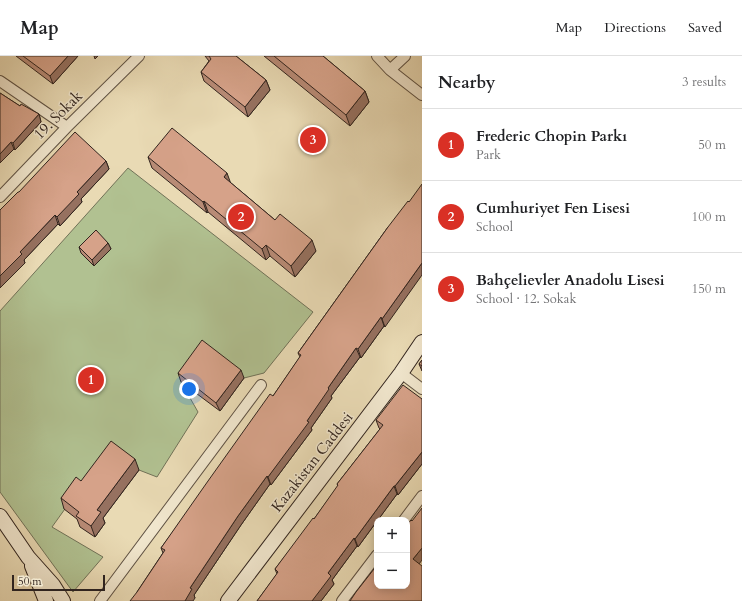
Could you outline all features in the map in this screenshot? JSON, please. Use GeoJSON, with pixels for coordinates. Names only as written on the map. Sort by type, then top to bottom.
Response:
{"type":"FeatureCollection","features":[{"type":"Feature","properties":{"kind":"main road","name":"Kazakistan Caddesi"},"geometry":{"type":"LineString","coordinates":[[228,601],[401,373],[422,342]]}},
{"type":"Feature","properties":{"kind":"main road"},"geometry":{"type":"LineString","coordinates":[[0,516],[28,557],[53,585],[63,601]]}},
{"type":"Feature","properties":{"kind":"main road"},"geometry":{"type":"LineString","coordinates":[[28,557],[46,601]]}},
{"type":"Feature","properties":{"kind":"street","name":"19. Sokak"},"geometry":{"type":"LineString","coordinates":[[0,197],[67,127],[139,56]]}},
{"type":"Feature","properties":{"kind":"street"},"geometry":{"type":"LineString","coordinates":[[377,56],[390,70],[422,95]]}},
{"type":"Feature","properties":{"kind":"street"},"geometry":{"type":"LineString","coordinates":[[390,70],[405,56]]}},
{"type":"Feature","properties":{"kind":"street"},"geometry":{"type":"LineString","coordinates":[[0,81],[67,127]]}},
{"type":"Feature","properties":{"kind":"street"},"geometry":{"type":"LineString","coordinates":[[401,373],[422,389]]}},
{"type":"Feature","properties":{"kind":"street"},"geometry":{"type":"LineString","coordinates":[[100,601],[261,385]]}},
{"type":"Feature","properties":{"kind":"street"},"geometry":{"type":"LineString","coordinates":[[406,517],[422,496]]}},
{"type":"Feature","properties":{"kind":"street"},"geometry":{"type":"LineString","coordinates":[[342,601],[374,559]]}},
{"type":"Feature","properties":{"kind":"green space"},"geometry":{"type":"Polygon","coordinates":[[[128,168],[313,312],[264,373],[244,378],[181,382],[198,412],[157,477],[139,470],[115,452],[80,488],[52,527],[103,557],[73,592],[0,492],[0,311],[128,168]]]}},
{"type":"Feature","properties":{"kind":"building"},"geometry":{"type":"Polygon","coordinates":[[[23,56],[68,56],[50,76],[23,56]]]}},
{"type":"Feature","properties":{"kind":"building"},"geometry":{"type":"Polygon","coordinates":[[[209,56],[236,56],[266,80],[245,107],[201,72],[211,59],[209,56]]]}},
{"type":"Feature","properties":{"kind":"building"},"geometry":{"type":"Polygon","coordinates":[[[274,56],[323,56],[365,91],[346,115],[274,56]]]}},
{"type":"Feature","properties":{"kind":"building"},"geometry":{"type":"Polygon","coordinates":[[[0,93],[20,106],[21,104],[39,114],[13,143],[11,142],[0,154],[0,93]]]}},
{"type":"Feature","properties":{"kind":"building"},"geometry":{"type":"Polygon","coordinates":[[[172,128],[227,173],[224,177],[275,220],[280,214],[312,240],[291,266],[266,245],[262,249],[148,157],[172,128]]]}},
{"type":"Feature","properties":{"kind":"building"},"geometry":{"type":"Polygon","coordinates":[[[75,132],[106,161],[77,192],[79,194],[57,217],[55,215],[20,252],[22,254],[0,276],[0,210],[19,192],[75,132]]]}},
{"type":"Feature","properties":{"kind":"building"},"geometry":{"type":"Polygon","coordinates":[[[422,184],[422,263],[382,319],[381,317],[358,349],[356,348],[307,421],[309,422],[238,516],[190,588],[192,589],[185,601],[130,601],[165,550],[161,548],[270,394],[273,396],[301,355],[298,353],[388,227],[422,184]]]}},
{"type":"Feature","properties":{"kind":"building"},"geometry":{"type":"Polygon","coordinates":[[[96,230],[108,243],[92,260],[79,247],[96,230]]]}},
{"type":"Feature","properties":{"kind":"building"},"geometry":{"type":"Polygon","coordinates":[[[202,340],[241,370],[216,403],[178,373],[202,340]]]}},
{"type":"Feature","properties":{"kind":"building"},"geometry":{"type":"Polygon","coordinates":[[[403,385],[422,399],[422,452],[394,486],[328,573],[331,576],[312,601],[257,601],[278,572],[275,569],[313,518],[314,519],[338,485],[337,484],[383,425],[376,420],[403,385]]]}},
{"type":"Feature","properties":{"kind":"building"},"geometry":{"type":"Polygon","coordinates":[[[111,441],[135,459],[97,510],[101,512],[91,526],[76,516],[79,512],[61,498],[76,477],[81,481],[111,441]]]}},
{"type":"Feature","properties":{"kind":"building"},"geometry":{"type":"Polygon","coordinates":[[[422,508],[422,548],[413,559],[422,566],[422,601],[350,601],[374,569],[374,589],[410,589],[410,521],[412,521],[422,508]]]}},
{"type":"Feature","properties":{"kind":"place","name":"Bahçelievler Anadolu Lisesi"},"geometry":{"type":"Point","coordinates":[313,140]}},
{"type":"Feature","properties":{"kind":"place","name":"Cumhuriyet Fen Lisesi"},"geometry":{"type":"Point","coordinates":[241,217]}},
{"type":"Feature","properties":{"kind":"place","name":"Frederic Chopin Parkı"},"geometry":{"type":"Point","coordinates":[91,380]}}]}
